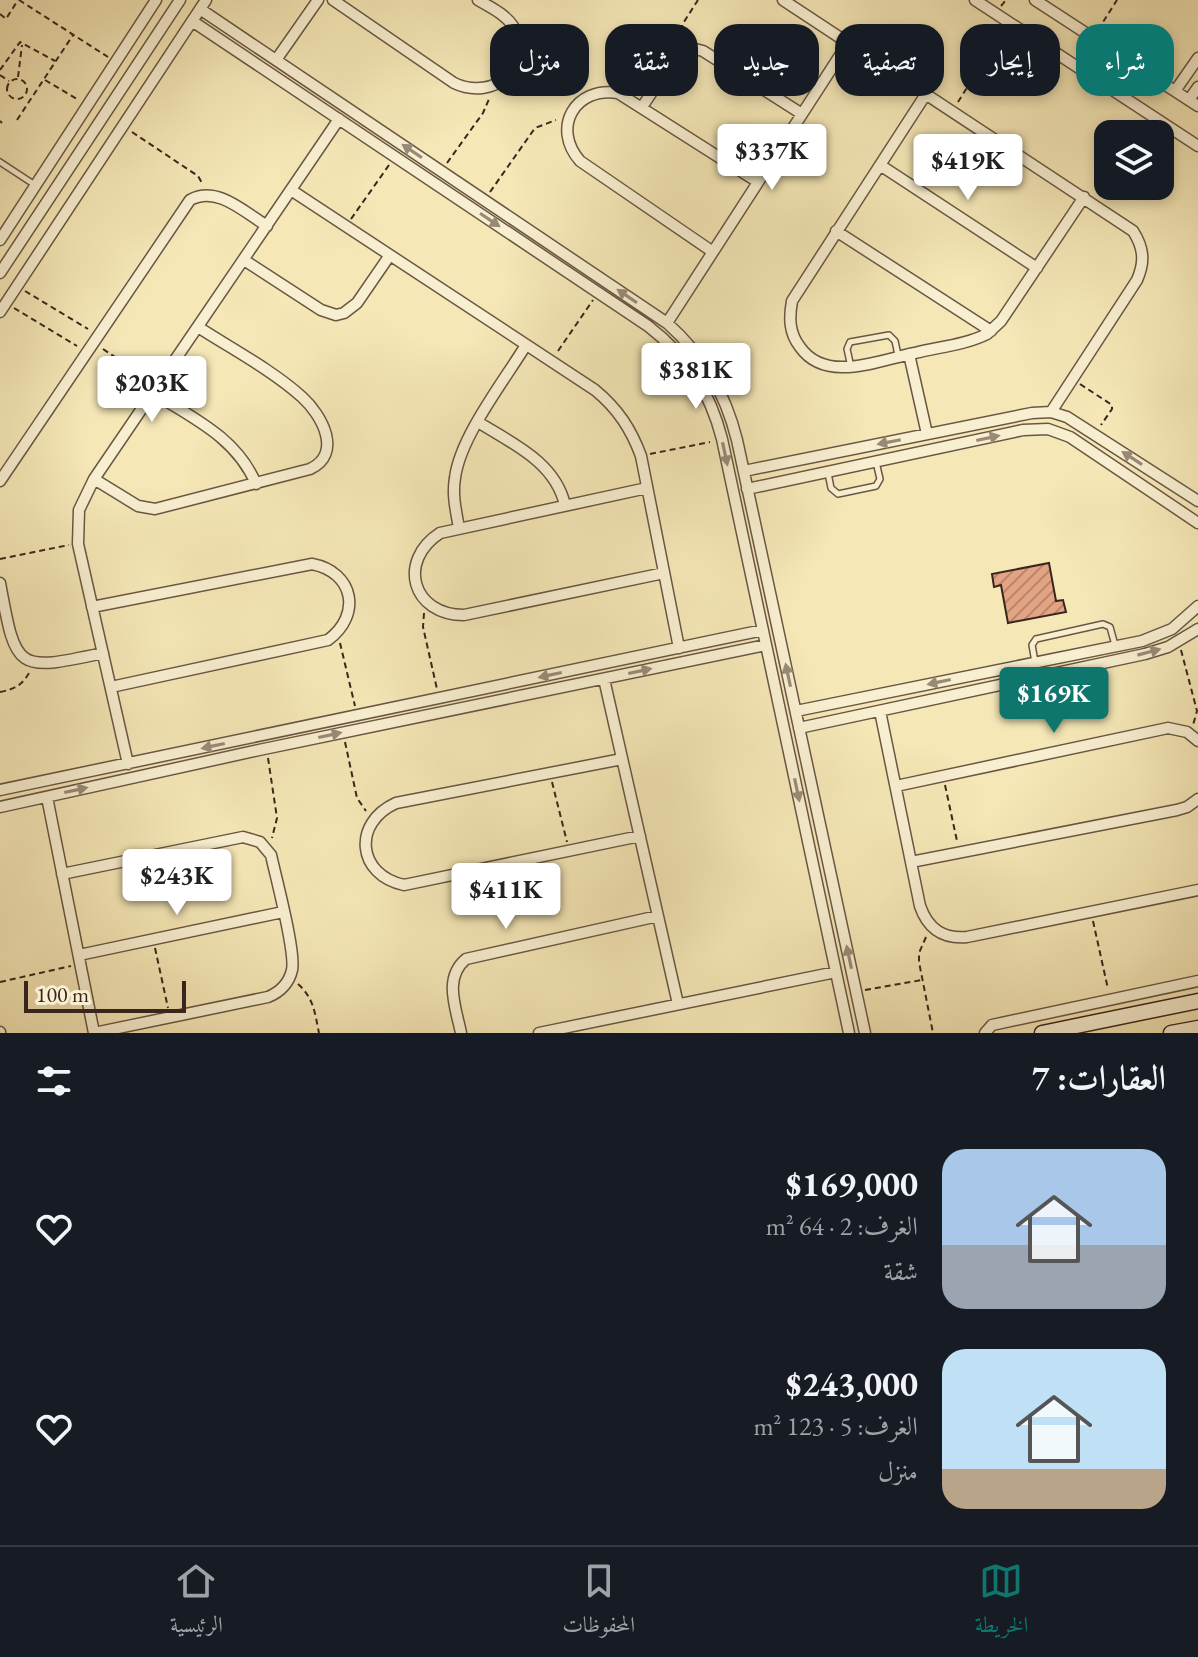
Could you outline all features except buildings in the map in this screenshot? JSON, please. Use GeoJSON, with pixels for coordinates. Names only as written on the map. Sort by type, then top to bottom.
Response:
{"type":"FeatureCollection","features":[{"type":"Feature","properties":{"kind":"street"},"geometry":{"type":"LineString","coordinates":[[0,273],[180,0]]}},
{"type":"Feature","properties":{"kind":"street"},"geometry":{"type":"LineString","coordinates":[[276,60],[318,0]]}},
{"type":"Feature","properties":{"kind":"street"},"geometry":{"type":"LineString","coordinates":[[333,0],[454,83],[465,88],[490,88]]}},
{"type":"Feature","properties":{"kind":"street"},"geometry":{"type":"LineString","coordinates":[[478,0],[506,18],[509,24]]}},
{"type":"Feature","properties":{"kind":"street"},"geometry":{"type":"LineString","coordinates":[[783,0],[835,34]]}},
{"type":"Feature","properties":{"kind":"street"},"geometry":{"type":"LineString","coordinates":[[975,0],[1076,66]]}},
{"type":"Feature","properties":{"kind":"street"},"geometry":{"type":"LineString","coordinates":[[1035,0],[1076,26]]}},
{"type":"Feature","properties":{"kind":"street"},"geometry":{"type":"LineString","coordinates":[[0,240],[153,1]]}},
{"type":"Feature","properties":{"kind":"street"},"geometry":{"type":"LineString","coordinates":[[3,307],[203,4],[276,60],[667,323],[695,350],[717,383],[732,420],[865,1033]]}},
{"type":"Feature","properties":{"kind":"street"},"geometry":{"type":"LineString","coordinates":[[192,21],[648,326],[678,352],[696,375],[710,401],[722,439],[849,1033]]}},
{"type":"Feature","properties":{"kind":"street"},"geometry":{"type":"LineString","coordinates":[[698,50],[802,114]]}},
{"type":"Feature","properties":{"kind":"street"},"geometry":{"type":"LineString","coordinates":[[1198,58],[1175,91],[1194,103],[1198,87]]}},
{"type":"Feature","properties":{"kind":"street"},"geometry":{"type":"LineString","coordinates":[[667,323],[835,63]]}},
{"type":"Feature","properties":{"kind":"street"},"geometry":{"type":"LineString","coordinates":[[713,252],[580,161],[568,143],[568,122],[578,103],[597,92],[618,93],[758,182]]}},
{"type":"Feature","properties":{"kind":"street"},"geometry":{"type":"LineString","coordinates":[[642,107],[649,96]]}},
{"type":"Feature","properties":{"kind":"street"},"geometry":{"type":"LineString","coordinates":[[925,96],[792,301],[790,327],[802,351],[812,360],[824,366],[851,367],[976,339],[991,331],[1001,321],[1084,197]]}},
{"type":"Feature","properties":{"kind":"street"},"geometry":{"type":"LineString","coordinates":[[929,96],[1133,231],[1142,250],[1143,260],[1137,280],[1051,412]]}},
{"type":"Feature","properties":{"kind":"street"},"geometry":{"type":"LineString","coordinates":[[1121,96],[1198,146]]}},
{"type":"Feature","properties":{"kind":"street"},"geometry":{"type":"LineString","coordinates":[[105,115],[123,126]]}},
{"type":"Feature","properties":{"kind":"street"},"geometry":{"type":"LineString","coordinates":[[128,764],[78,544],[79,510],[94,479],[339,119]]}},
{"type":"Feature","properties":{"kind":"street"},"geometry":{"type":"LineString","coordinates":[[880,165],[1037,268]]}},
{"type":"Feature","properties":{"kind":"street"},"geometry":{"type":"LineString","coordinates":[[291,190],[608,401],[628,426],[641,456],[679,648]]}},
{"type":"Feature","properties":{"kind":"street"},"geometry":{"type":"LineString","coordinates":[[0,481],[184,206],[205,194],[220,197],[267,226]]}},
{"type":"Feature","properties":{"kind":"street"},"geometry":{"type":"LineString","coordinates":[[836,231],[991,331]]}},
{"type":"Feature","properties":{"kind":"street"},"geometry":{"type":"LineString","coordinates":[[244,260],[321,310],[336,315],[357,303],[390,255]]}},
{"type":"Feature","properties":{"kind":"street"},"geometry":{"type":"LineString","coordinates":[[94,479],[138,506],[155,509],[256,484],[317,466],[322,461],[328,447],[315,411],[301,396],[198,327]]}},
{"type":"Feature","properties":{"kind":"street"},"geometry":{"type":"LineString","coordinates":[[459,528],[454,502],[455,475],[463,449],[526,345]]}},
{"type":"Feature","properties":{"kind":"street"},"geometry":{"type":"LineString","coordinates":[[904,355],[927,434]]}},
{"type":"Feature","properties":{"kind":"street"},"geometry":{"type":"LineString","coordinates":[[156,389],[230,443],[245,462],[256,484]]}},
{"type":"Feature","properties":{"kind":"street"},"geometry":{"type":"LineString","coordinates":[[744,471],[1032,413],[1051,412],[1067,417],[1198,501]]}},
{"type":"Feature","properties":{"kind":"street"},"geometry":{"type":"LineString","coordinates":[[478,422],[545,466],[558,484],[565,505]]}},
{"type":"Feature","properties":{"kind":"street"},"geometry":{"type":"LineString","coordinates":[[747,489],[1023,430],[1048,429],[1070,437],[1198,523]]}},
{"type":"Feature","properties":{"kind":"street"},"geometry":{"type":"LineString","coordinates":[[647,488],[440,533],[420,551],[415,564],[415,578],[419,591],[437,611],[464,615],[664,573]]}},
{"type":"Feature","properties":{"kind":"street"},"geometry":{"type":"LineString","coordinates":[[92,607],[312,564],[333,572],[347,590],[349,613],[337,633],[317,644],[111,687]]}},
{"type":"Feature","properties":{"kind":"street"},"geometry":{"type":"LineString","coordinates":[[0,583],[10,638],[19,653],[33,662],[50,664],[103,653]]}},
{"type":"Feature","properties":{"kind":"street"},"geometry":{"type":"LineString","coordinates":[[796,711],[1162,634],[1198,606]]}},
{"type":"Feature","properties":{"kind":"street"},"geometry":{"type":"LineString","coordinates":[[799,728],[1145,654],[1179,642],[1198,629]]}},
{"type":"Feature","properties":{"kind":"street"},"geometry":{"type":"LineString","coordinates":[[0,790],[763,630]]}},
{"type":"Feature","properties":{"kind":"street"},"geometry":{"type":"LineString","coordinates":[[0,807],[766,645]]}},
{"type":"Feature","properties":{"kind":"street"},"geometry":{"type":"LineString","coordinates":[[604,679],[678,1004]]}},
{"type":"Feature","properties":{"kind":"street"},"geometry":{"type":"LineString","coordinates":[[460,694],[463,708]]}},
{"type":"Feature","properties":{"kind":"street"},"geometry":{"type":"LineString","coordinates":[[880,711],[920,906],[933,929],[955,938],[967,937],[1198,890]]}},
{"type":"Feature","properties":{"kind":"street"},"geometry":{"type":"LineString","coordinates":[[896,786],[1168,728],[1187,732],[1198,741]]}},
{"type":"Feature","properties":{"kind":"street"},"geometry":{"type":"LineString","coordinates":[[257,737],[263,749]]}},
{"type":"Feature","properties":{"kind":"street"},"geometry":{"type":"LineString","coordinates":[[622,759],[396,803],[376,815],[366,836],[368,859],[382,877],[404,885],[640,836]]}},
{"type":"Feature","properties":{"kind":"street"},"geometry":{"type":"LineString","coordinates":[[47,797],[62,874],[80,959],[94,1033],[268,997],[289,980],[293,962],[283,912],[271,855],[260,842],[243,837],[62,874]]}},
{"type":"Feature","properties":{"kind":"street"},"geometry":{"type":"LineString","coordinates":[[911,862],[1177,810],[1198,799]]}},
{"type":"Feature","properties":{"kind":"street"},"geometry":{"type":"LineString","coordinates":[[80,959],[153,939],[283,912]]}},
{"type":"Feature","properties":{"kind":"street"},"geometry":{"type":"LineString","coordinates":[[461,1033],[452,981],[459,965],[466,959],[658,916]]}},
{"type":"Feature","properties":{"kind":"street"},"geometry":{"type":"LineString","coordinates":[[539,1033],[836,972]]}},
{"type":"Feature","properties":{"kind":"street"},"geometry":{"type":"LineString","coordinates":[[985,1033],[992,1025],[1198,981]]}},
{"type":"Feature","properties":{"kind":"street"},"geometry":{"type":"LineString","coordinates":[[1042,1033],[1116,1026],[1198,1001]]}},
{"type":"Feature","properties":{"kind":"street"},"geometry":{"type":"LineString","coordinates":[[1171,1033],[1196,1029]]}},
{"type":"Feature","properties":{"kind":"lane"},"geometry":{"type":"LineString","coordinates":[[0,162],[36,186]]}},
{"type":"Feature","properties":{"kind":"lane"},"geometry":{"type":"LineString","coordinates":[[851,367],[847,349],[850,342],[889,335],[904,355]]}},
{"type":"Feature","properties":{"kind":"lane"},"geometry":{"type":"LineString","coordinates":[[828,472],[835,493],[876,486],[880,479],[876,462]]}},
{"type":"Feature","properties":{"kind":"lane"},"geometry":{"type":"LineString","coordinates":[[1035,662],[1032,645],[1036,639],[1103,624],[1110,627],[1115,646]]}},
{"type":"Feature","properties":{"kind":"path"},"geometry":{"type":"LineString","coordinates":[[0,14],[6,19],[18,0],[116,62]]}},
{"type":"Feature","properties":{"kind":"path"},"geometry":{"type":"LineString","coordinates":[[684,24],[698,0]]}},
{"type":"Feature","properties":{"kind":"path"},"geometry":{"type":"LineString","coordinates":[[1101,24],[1117,0]]}},
{"type":"Feature","properties":{"kind":"path"},"geometry":{"type":"LineString","coordinates":[[952,111],[1008,22]]}},
{"type":"Feature","properties":{"kind":"path"},"geometry":{"type":"LineString","coordinates":[[17,120],[73,35]]}},
{"type":"Feature","properties":{"kind":"path"},"geometry":{"type":"LineString","coordinates":[[23,42],[56,61]]}},
{"type":"Feature","properties":{"kind":"path"},"geometry":{"type":"LineString","coordinates":[[0,70],[16,45],[23,42]]}},
{"type":"Feature","properties":{"kind":"path"},"geometry":{"type":"LineString","coordinates":[[18,79],[23,42]]}},
{"type":"Feature","properties":{"kind":"path"},"geometry":{"type":"LineString","coordinates":[[0,75],[10,81],[24,81],[27,88],[20,99]]}},
{"type":"Feature","properties":{"kind":"path"},"geometry":{"type":"LineString","coordinates":[[44,79],[88,106]]}},
{"type":"Feature","properties":{"kind":"path"},"geometry":{"type":"LineString","coordinates":[[10,81],[7,88],[9,96],[20,99]]}},
{"type":"Feature","properties":{"kind":"path"},"geometry":{"type":"LineString","coordinates":[[441,171],[483,113],[490,88]]}},
{"type":"Feature","properties":{"kind":"path"},"geometry":{"type":"LineString","coordinates":[[20,99],[24,110]]}},
{"type":"Feature","properties":{"kind":"path"},"geometry":{"type":"LineString","coordinates":[[485,200],[535,128],[545,122],[568,122]]}},
{"type":"Feature","properties":{"kind":"path"},"geometry":{"type":"LineString","coordinates":[[123,126],[198,176],[205,194]]}},
{"type":"Feature","properties":{"kind":"path"},"geometry":{"type":"LineString","coordinates":[[346,226],[395,157]]}},
{"type":"Feature","properties":{"kind":"path"},"geometry":{"type":"LineString","coordinates":[[17,286],[94,338],[156,389]]}},
{"type":"Feature","properties":{"kind":"path"},"geometry":{"type":"LineString","coordinates":[[551,361],[598,292]]}},
{"type":"Feature","properties":{"kind":"path"},"geometry":{"type":"LineString","coordinates":[[3,307],[85,352]]}},
{"type":"Feature","properties":{"kind":"path"},"geometry":{"type":"LineString","coordinates":[[1072,380],[1112,405],[1095,435]]}},
{"type":"Feature","properties":{"kind":"path"},"geometry":{"type":"LineString","coordinates":[[641,456],[722,439]]}},
{"type":"Feature","properties":{"kind":"path"},"geometry":{"type":"LineString","coordinates":[[0,559],[78,544]]}},
{"type":"Feature","properties":{"kind":"path"},"geometry":{"type":"LineString","coordinates":[[427,602],[423,627],[439,698]]}},
{"type":"Feature","properties":{"kind":"path"},"geometry":{"type":"LineString","coordinates":[[337,633],[357,715]]}},
{"type":"Feature","properties":{"kind":"path"},"geometry":{"type":"LineString","coordinates":[[1179,642],[1197,711],[1193,726],[1187,732]]}},
{"type":"Feature","properties":{"kind":"path"},"geometry":{"type":"LineString","coordinates":[[0,692],[13,690],[23,683],[33,662]]}},
{"type":"Feature","properties":{"kind":"path"},"geometry":{"type":"LineString","coordinates":[[343,733],[357,798],[364,809],[376,815]]}},
{"type":"Feature","properties":{"kind":"path"},"geometry":{"type":"LineString","coordinates":[[263,749],[277,818],[276,830],[267,847]]}},
{"type":"Feature","properties":{"kind":"path"},"geometry":{"type":"LineString","coordinates":[[550,773],[569,851]]}},
{"type":"Feature","properties":{"kind":"path"},"geometry":{"type":"LineString","coordinates":[[943,776],[960,853]]}},
{"type":"Feature","properties":{"kind":"path"},"geometry":{"type":"LineString","coordinates":[[1091,912],[1110,1000]]}},
{"type":"Feature","properties":{"kind":"path"},"geometry":{"type":"LineString","coordinates":[[933,929],[926,936],[919,953],[933,1033]]}},
{"type":"Feature","properties":{"kind":"path"},"geometry":{"type":"LineString","coordinates":[[153,939],[170,1017]]}},
{"type":"Feature","properties":{"kind":"path"},"geometry":{"type":"LineString","coordinates":[[0,982],[80,959]]}},
{"type":"Feature","properties":{"kind":"path"},"geometry":{"type":"LineString","coordinates":[[289,980],[307,992],[313,1003],[319,1033]]}},
{"type":"Feature","properties":{"kind":"path"},"geometry":{"type":"LineString","coordinates":[[856,992],[922,980]]}}]}
